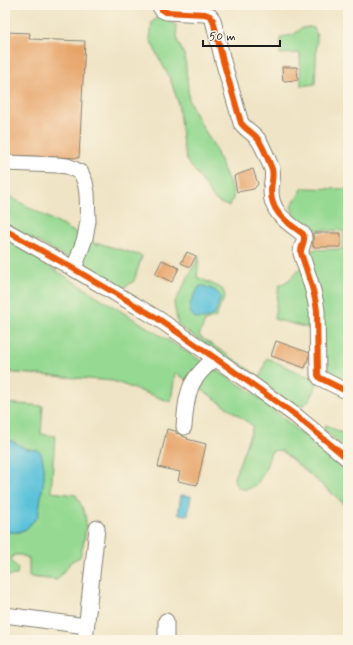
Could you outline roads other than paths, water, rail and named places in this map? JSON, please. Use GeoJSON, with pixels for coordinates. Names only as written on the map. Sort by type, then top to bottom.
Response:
{"type":"FeatureCollection","features":[{"type":"Feature","properties":{"kind":"street"},"geometry":{"type":"LineString","coordinates":[[159,5],[162,10],[166,12],[206,14],[210,10],[214,20],[223,61],[241,123],[244,128],[259,140],[272,170],[273,177],[271,192],[276,211],[285,221],[305,237],[301,253],[316,301],[318,375],[320,378],[348,392]]}},
{"type":"Feature","properties":{"kind":"street"},"geometry":{"type":"LineString","coordinates":[[5,163],[67,166],[81,173],[85,182],[87,194],[88,221],[85,238],[75,265]]}},
{"type":"Feature","properties":{"kind":"street"},"geometry":{"type":"LineString","coordinates":[[5,230],[75,265],[192,342],[211,361],[295,416],[348,459]]}},
{"type":"Feature","properties":{"kind":"street"},"geometry":{"type":"LineString","coordinates":[[184,427],[189,392],[192,383],[211,361]]}},
{"type":"Feature","properties":{"kind":"street"},"geometry":{"type":"LineString","coordinates":[[5,615],[86,633],[97,528]]}},
{"type":"Feature","properties":{"kind":"street"},"geometry":{"type":"LineString","coordinates":[[166,620],[166,640]]}},
{"type":"Feature","properties":{"kind":"water"},"geometry":{"type":"Polygon","coordinates":[[[202,286],[215,291],[219,294],[220,298],[215,314],[207,318],[199,319],[191,314],[190,307],[193,297],[199,287],[202,286]]]}},
{"type":"Feature","properties":{"kind":"water"},"geometry":{"type":"Polygon","coordinates":[[[5,441],[12,441],[26,449],[38,450],[41,453],[44,466],[44,478],[38,516],[26,529],[18,532],[5,532],[5,441]]]}},
{"type":"Feature","properties":{"kind":"water"},"geometry":{"type":"Polygon","coordinates":[[[181,495],[191,496],[188,515],[178,514],[181,495]]]}}]}
